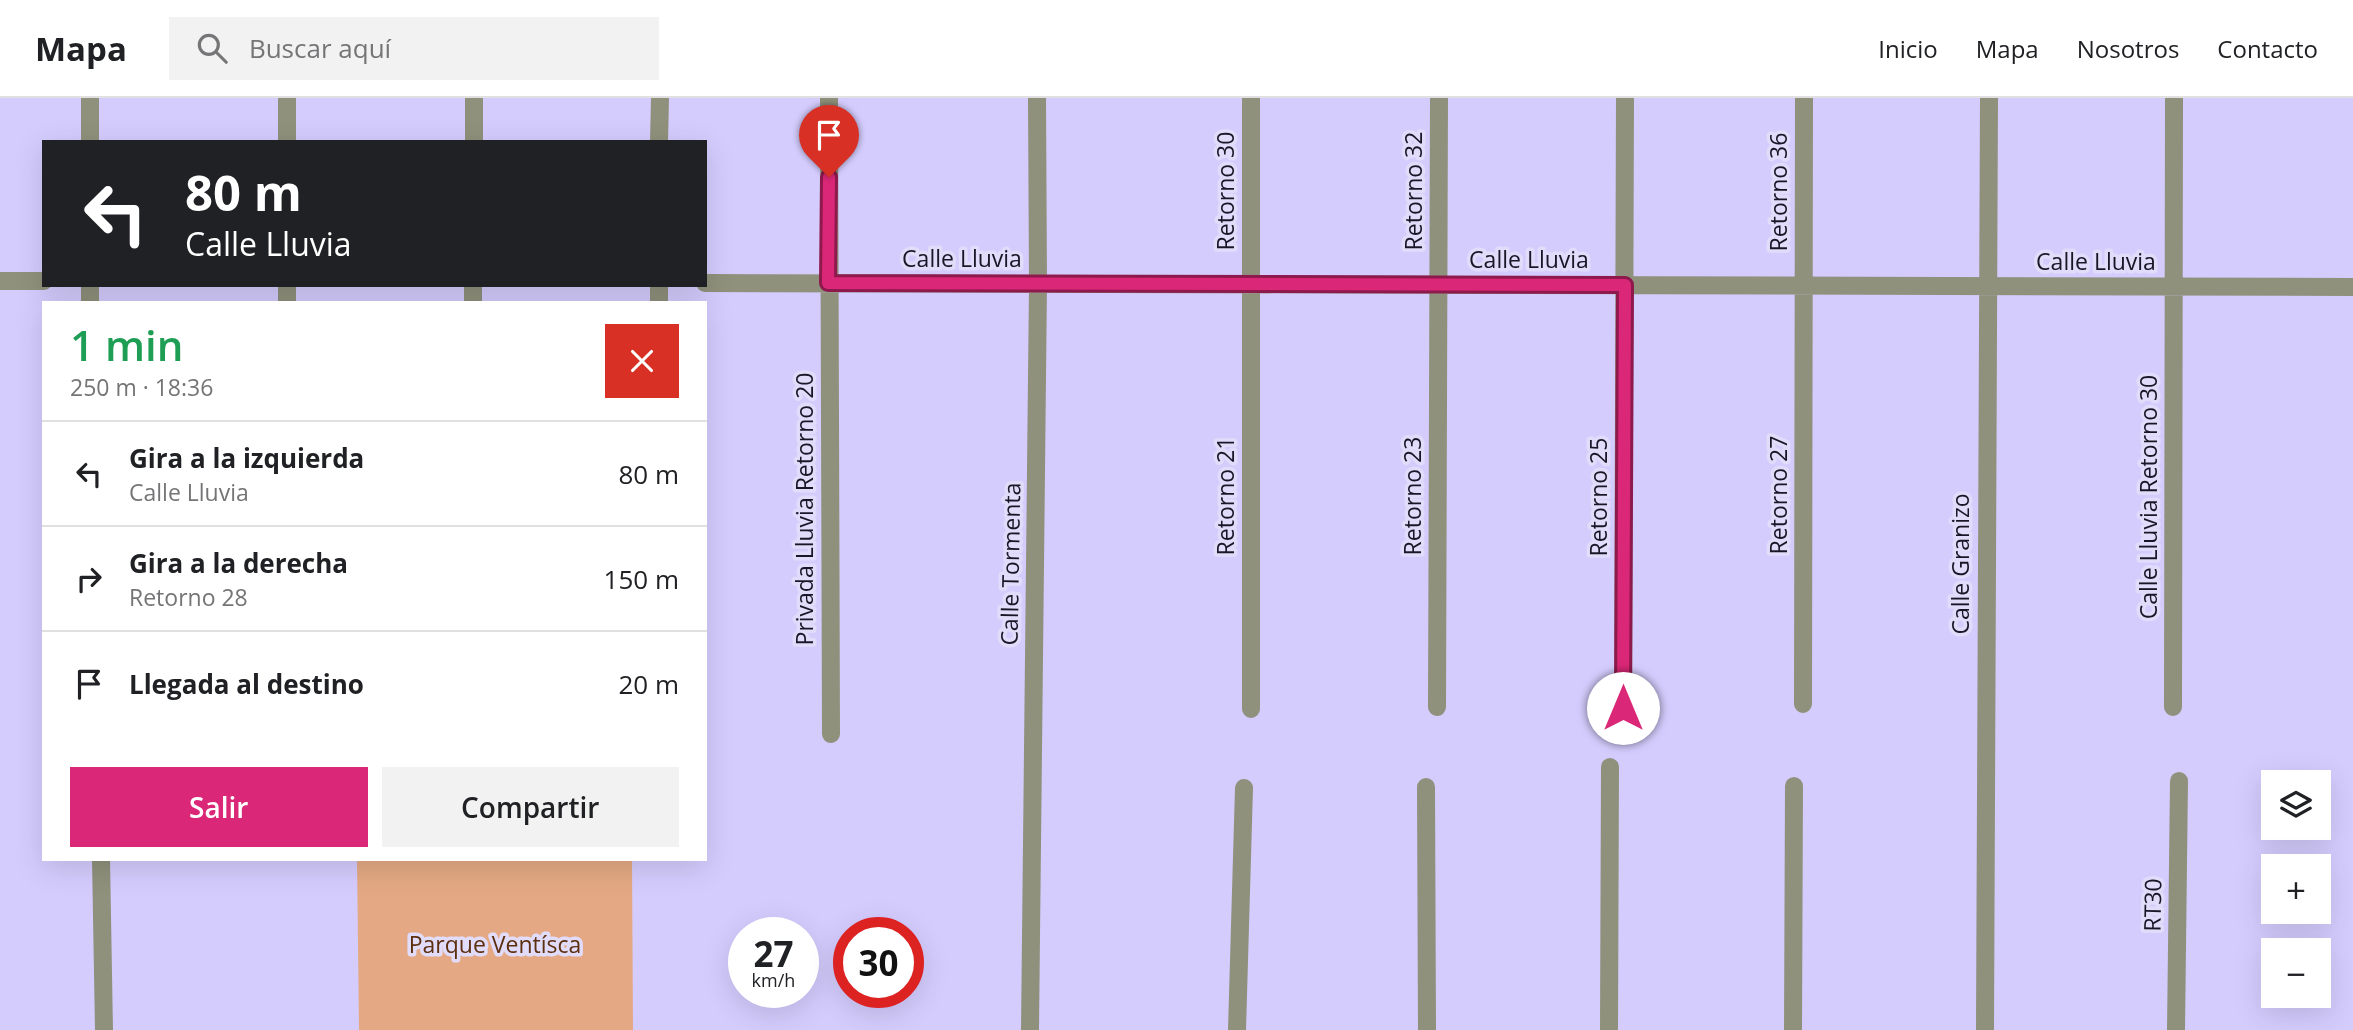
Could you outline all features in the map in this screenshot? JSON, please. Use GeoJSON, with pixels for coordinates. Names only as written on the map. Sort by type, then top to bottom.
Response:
{"type":"FeatureCollection","features":[{"type":"Feature","properties":{"kind":"street"},"geometry":{"type":"LineString","coordinates":[[90,98],[90,140]]}},
{"type":"Feature","properties":{"kind":"street"},"geometry":{"type":"LineString","coordinates":[[287,98],[287,140]]}},
{"type":"Feature","properties":{"kind":"street"},"geometry":{"type":"LineString","coordinates":[[474,98],[474,140]]}},
{"type":"Feature","properties":{"kind":"street"},"geometry":{"type":"LineString","coordinates":[[660,98],[660,140]]}},
{"type":"Feature","properties":{"kind":"street","name":"Privada Lluvia Retorno 20"},"geometry":{"type":"LineString","coordinates":[[829,98],[831,734]]}},
{"type":"Feature","properties":{"kind":"street","name":"Calle Tormenta"},"geometry":{"type":"LineString","coordinates":[[1030,1030],[1038,284],[1037,98]]}},
{"type":"Feature","properties":{"kind":"street","name":"Retorno 30"},"geometry":{"type":"LineString","coordinates":[[1251,98],[1251,284]]}},
{"type":"Feature","properties":{"kind":"street","name":"Retorno 32"},"geometry":{"type":"LineString","coordinates":[[1438,285],[1439,98]]}},
{"type":"Feature","properties":{"kind":"street","name":"Retorno 25"},"geometry":{"type":"LineString","coordinates":[[1623,708],[1625,98]]}},
{"type":"Feature","properties":{"kind":"street","name":"Retorno 36"},"geometry":{"type":"LineString","coordinates":[[1804,98],[1804,285]]}},
{"type":"Feature","properties":{"kind":"street","name":"Calle Granizo"},"geometry":{"type":"LineString","coordinates":[[1985,1030],[1986,286],[1989,98]]}},
{"type":"Feature","properties":{"kind":"street","name":"Calle Lluvia Retorno 30"},"geometry":{"type":"LineString","coordinates":[[2173,707],[2174,98]]}},
{"type":"Feature","properties":{"kind":"street"},"geometry":{"type":"LineString","coordinates":[[0,281],[42,281]]}},
{"type":"Feature","properties":{"kind":"street","name":"Calle Lluvia"},"geometry":{"type":"LineString","coordinates":[[707,283],[2353,287]]}},
{"type":"Feature","properties":{"kind":"street","name":"Retorno 21"},"geometry":{"type":"LineString","coordinates":[[1251,284],[1251,709]]}},
{"type":"Feature","properties":{"kind":"street","name":"Retorno 23"},"geometry":{"type":"LineString","coordinates":[[1437,707],[1438,285]]}},
{"type":"Feature","properties":{"kind":"street","name":"Retorno 27"},"geometry":{"type":"LineString","coordinates":[[1803,704],[1804,285]]}},
{"type":"Feature","properties":{"kind":"street"},"geometry":{"type":"LineString","coordinates":[[1609,1030],[1610,767]]}},
{"type":"Feature","properties":{"kind":"street","name":"RT30"},"geometry":{"type":"LineString","coordinates":[[2176,1030],[2179,781]]}},
{"type":"Feature","properties":{"kind":"street"},"geometry":{"type":"LineString","coordinates":[[1793,1030],[1794,786]]}},
{"type":"Feature","properties":{"kind":"street"},"geometry":{"type":"LineString","coordinates":[[1426,787],[1427,1030]]}},
{"type":"Feature","properties":{"kind":"street"},"geometry":{"type":"LineString","coordinates":[[1237,1030],[1244,788]]}},
{"type":"Feature","properties":{"kind":"street"},"geometry":{"type":"LineString","coordinates":[[101,861],[104,1030]]}},
{"type":"Feature","properties":{"kind":"green space","name":"Parque Ventísca"},"geometry":{"type":"Polygon","coordinates":[[[357,861],[632,861],[633,1030],[359,1030],[357,861]]]}},
{"type":"Feature","properties":{"kind":"route"},"geometry":{"type":"LineString","coordinates":[[829,177],[828,283],[1625,285],[1623,708]]}}]}
